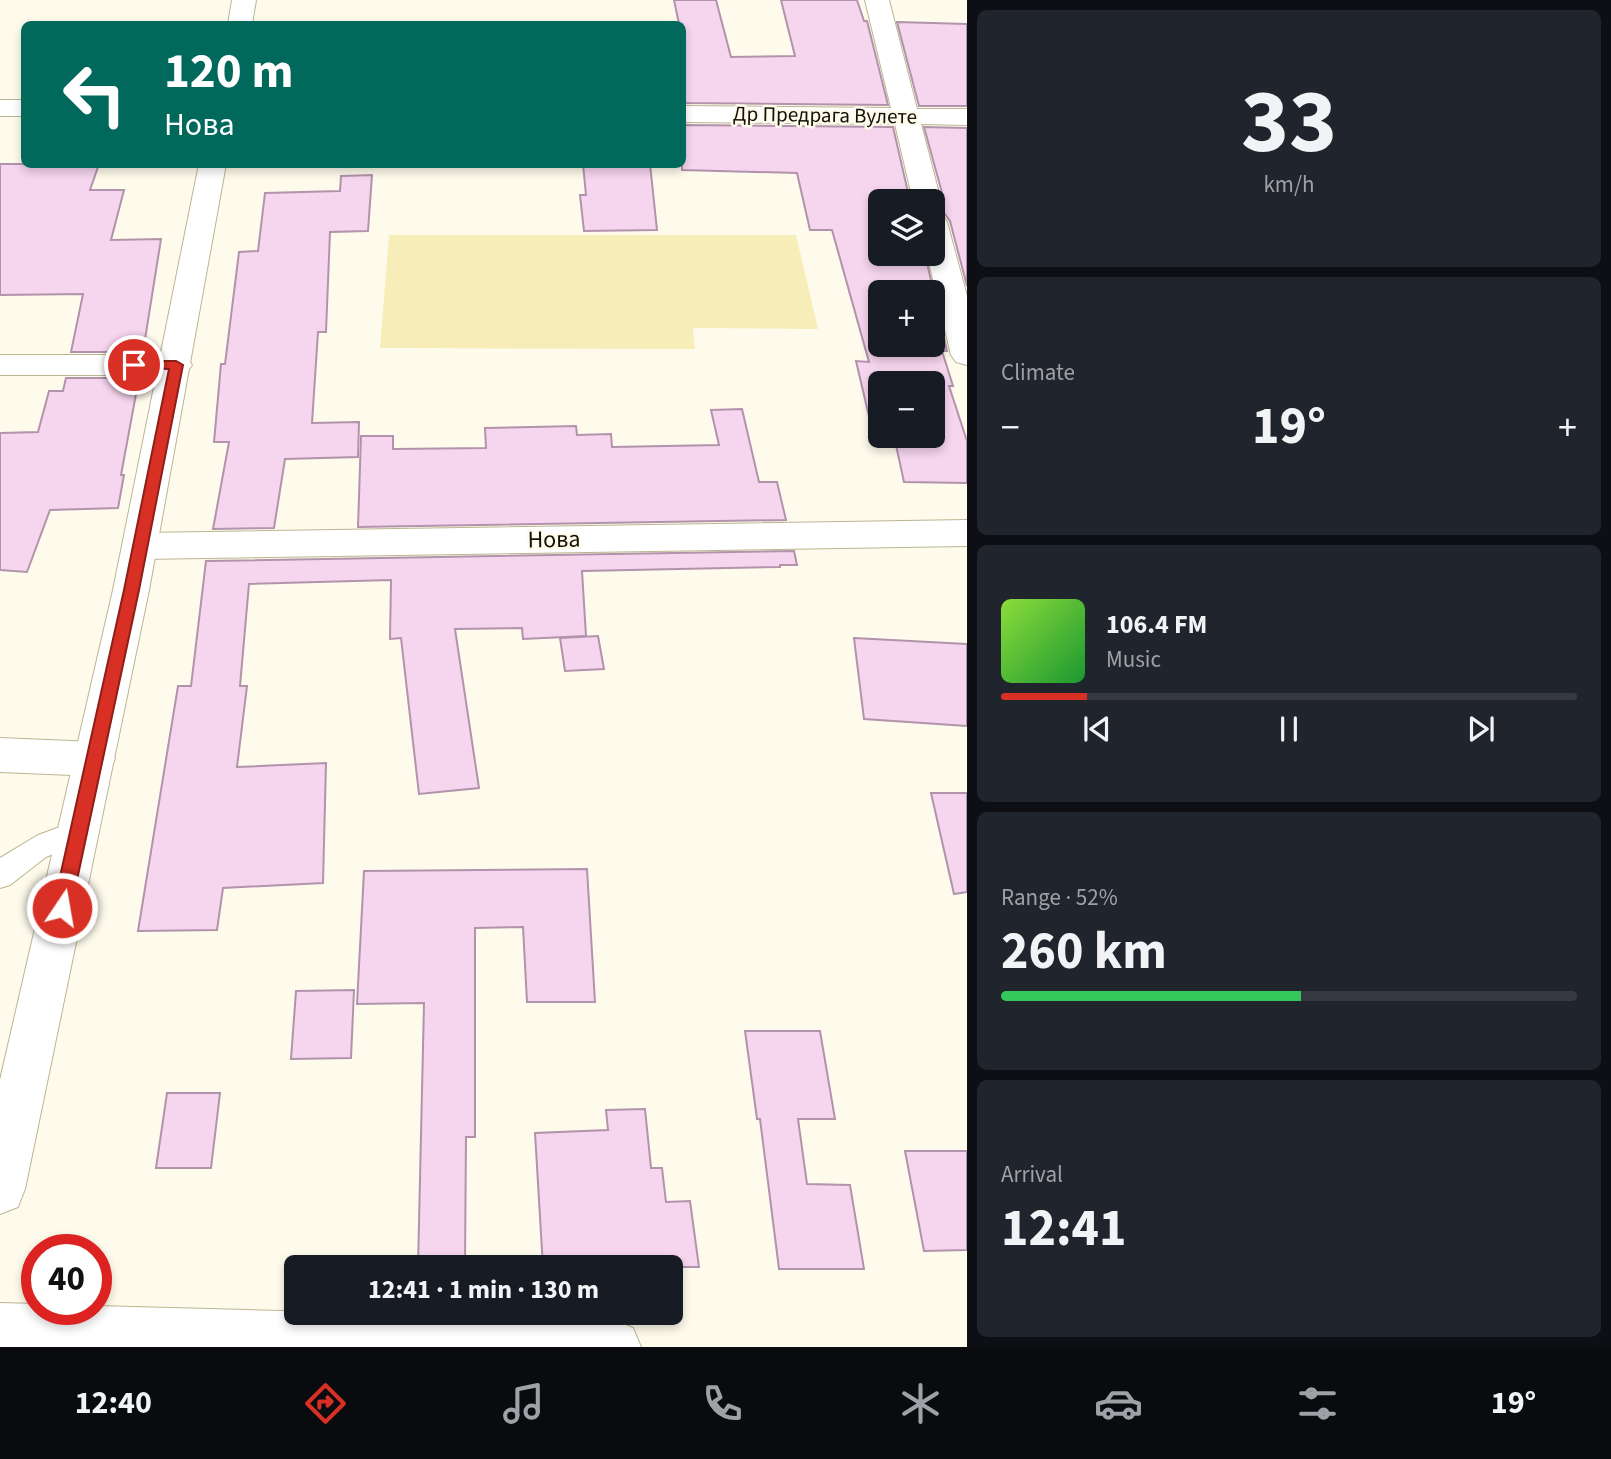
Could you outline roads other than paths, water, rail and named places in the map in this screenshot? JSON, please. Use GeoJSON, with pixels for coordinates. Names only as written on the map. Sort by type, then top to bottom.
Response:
{"type":"FeatureCollection","features":[{"type":"Feature","properties":{"kind":"street"},"geometry":{"type":"LineString","coordinates":[[240,21],[244,0]]}},
{"type":"Feature","properties":{"kind":"street"},"geometry":{"type":"LineString","coordinates":[[877,0],[925,189]]}},
{"type":"Feature","properties":{"kind":"street"},"geometry":{"type":"LineString","coordinates":[[0,107],[21,108]]}},
{"type":"Feature","properties":{"kind":"street","name":"Др Предрага Вулете"},"geometry":{"type":"LineString","coordinates":[[686,114],[967,117]]}},
{"type":"Feature","properties":{"kind":"street"},"geometry":{"type":"LineString","coordinates":[[0,1189],[140,545],[213,168]]}},
{"type":"Feature","properties":{"kind":"street"},"geometry":{"type":"LineString","coordinates":[[944,266],[967,355]]}},
{"type":"Feature","properties":{"kind":"street"},"geometry":{"type":"LineString","coordinates":[[0,365],[176,365]]}},
{"type":"Feature","properties":{"kind":"street","name":"Нова"},"geometry":{"type":"LineString","coordinates":[[140,545],[967,533]]}},
{"type":"Feature","properties":{"kind":"street"},"geometry":{"type":"LineString","coordinates":[[0,755],[95,759]]}},
{"type":"Feature","properties":{"kind":"street"},"geometry":{"type":"LineString","coordinates":[[0,1330],[614,1347]]}},
{"type":"Feature","properties":{"kind":"lane"},"geometry":{"type":"LineString","coordinates":[[0,876],[40,846],[79,831]]}}]}
